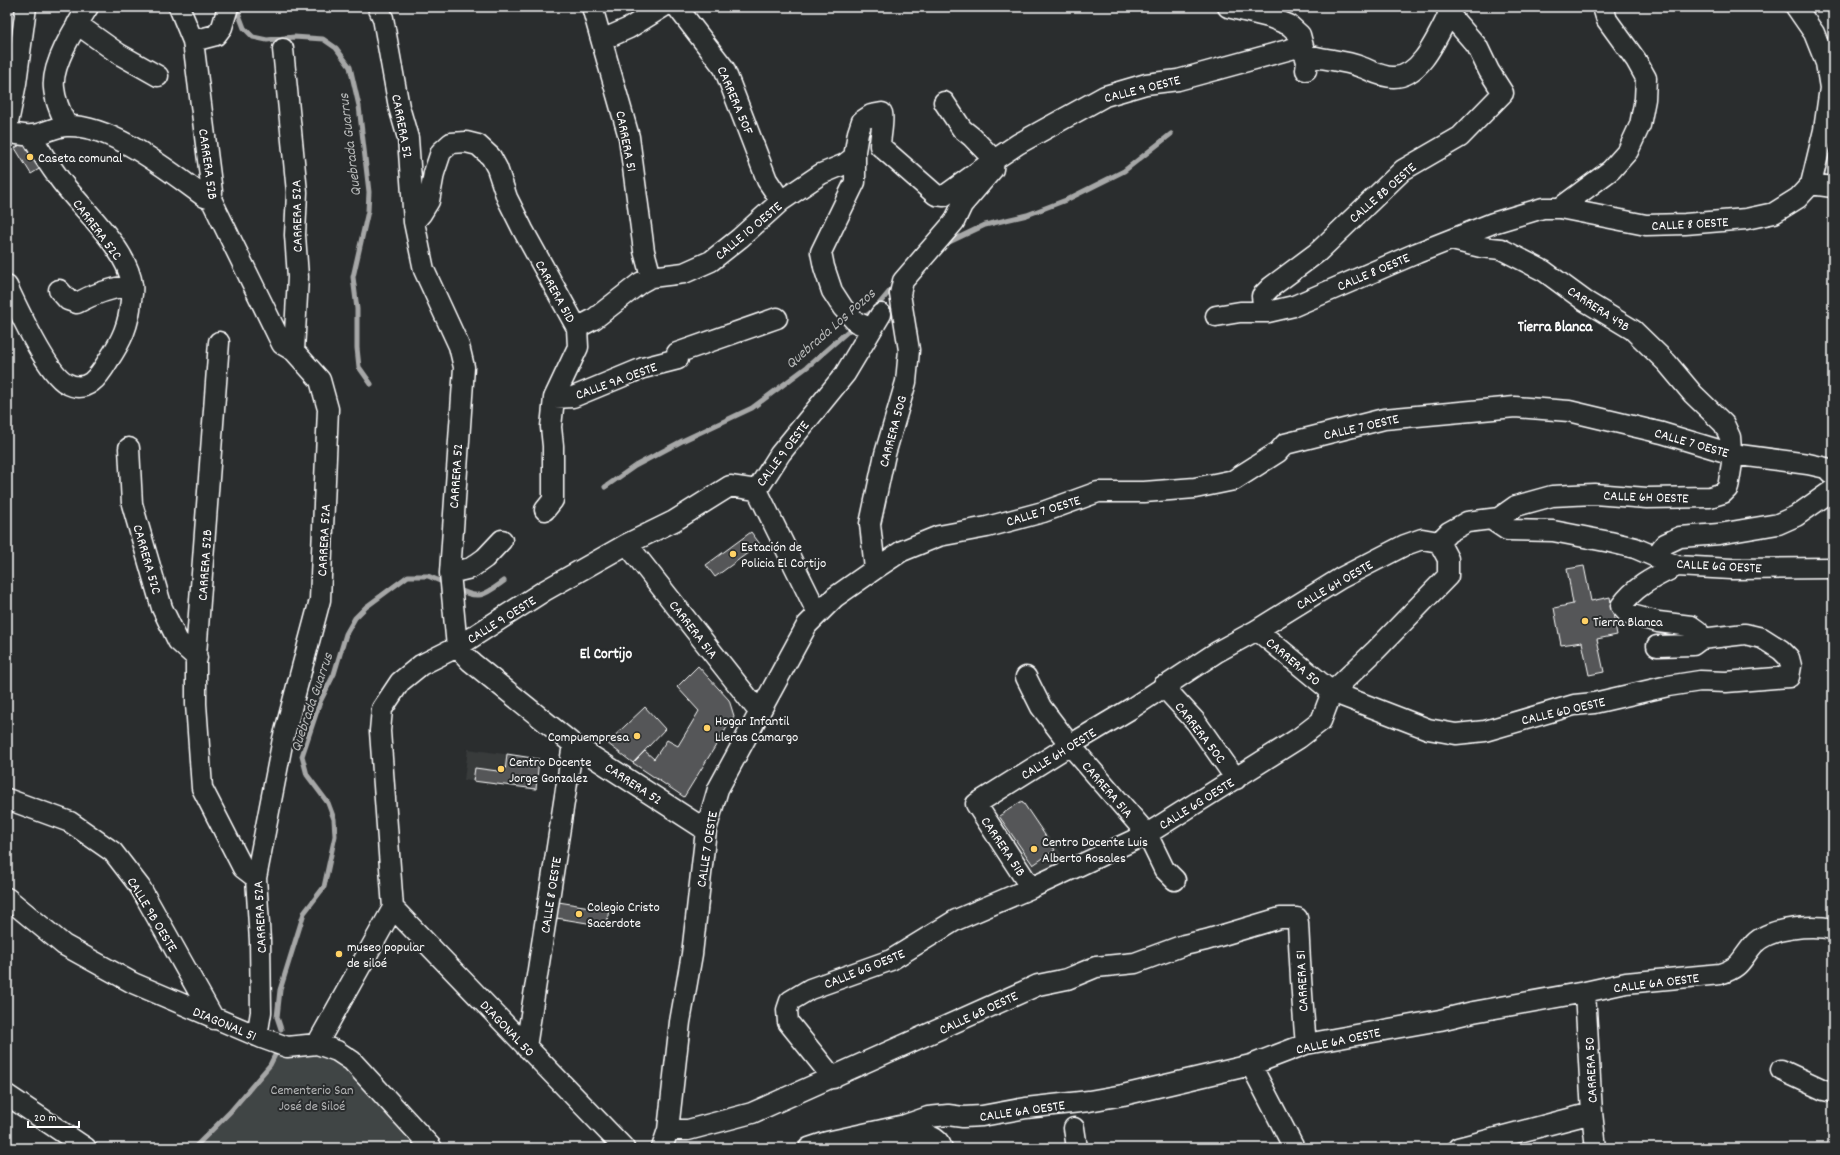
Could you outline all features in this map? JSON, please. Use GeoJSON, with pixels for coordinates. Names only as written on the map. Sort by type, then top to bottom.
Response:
{"type":"FeatureCollection","features":[{"type":"Feature","properties":{"kind":"street"},"geometry":{"type":"LineString","coordinates":[[7,128],[16,83],[26,7]]}},
{"type":"Feature","properties":{"kind":"street"},"geometry":{"type":"LineString","coordinates":[[67,126],[55,98],[53,86],[64,46],[88,7]]}},
{"type":"Feature","properties":{"kind":"street","name":"CARRERA 52B"},"geometry":{"type":"LineString","coordinates":[[179,7],[193,41],[212,192],[211,199],[282,344],[294,351]]}},
{"type":"Feature","properties":{"kind":"street"},"geometry":{"type":"LineString","coordinates":[[193,41],[216,36],[222,27],[228,7]]}},
{"type":"Feature","properties":{"kind":"street","name":"CARRERA 52"},"geometry":{"type":"LineString","coordinates":[[378,7],[382,18],[399,107],[408,138],[414,222],[425,274],[459,346],[464,367],[450,573],[457,647],[470,661],[573,744],[706,830]]}},
{"type":"Feature","properties":{"kind":"street","name":"CARRERA 51"},"geometry":{"type":"LineString","coordinates":[[592,7],[629,137],[644,251],[650,278]]}},
{"type":"Feature","properties":{"kind":"street"},"geometry":{"type":"LineString","coordinates":[[602,40],[629,28],[663,7]]}},
{"type":"Feature","properties":{"kind":"street","name":"CARRERA 50F"},"geometry":{"type":"LineString","coordinates":[[677,7],[724,68],[767,180],[781,201]]}},
{"type":"Feature","properties":{"kind":"street"},"geometry":{"type":"LineString","coordinates":[[1228,7],[1269,17],[1289,25],[1300,35],[1304,57],[1360,66],[1379,75],[1394,77],[1406,75],[1417,68],[1448,10]]}},
{"type":"Feature","properties":{"kind":"street"},"geometry":{"type":"LineString","coordinates":[[1560,208],[1611,170],[1628,151],[1640,125],[1645,99],[1646,78],[1636,60],[1606,20],[1603,7]]}},
{"type":"Feature","properties":{"kind":"street"},"geometry":{"type":"LineString","coordinates":[[1796,7],[1814,34],[1826,63],[1830,88],[1819,178],[1833,187]]}},
{"type":"Feature","properties":{"kind":"street","name":"CALLE 8B OESTE"},"geometry":{"type":"LineString","coordinates":[[1265,304],[1271,287],[1318,252],[1403,170],[1460,137],[1503,93],[1477,46],[1448,10]]}},
{"type":"Feature","properties":{"kind":"street"},"geometry":{"type":"LineString","coordinates":[[77,24],[119,54],[158,76]]}},
{"type":"Feature","properties":{"kind":"street","name":"CARRERA 52A"},"geometry":{"type":"LineString","coordinates":[[257,1036],[261,1012],[261,981],[256,878],[283,739],[320,600],[328,409],[320,380],[294,351],[298,277],[295,235],[297,192],[283,49]]}},
{"type":"Feature","properties":{"kind":"street","name":"CALLE 9 OESTE"},"geometry":{"type":"LineString","coordinates":[[393,908],[380,731],[382,709],[400,682],[422,665],[457,647],[544,591],[627,544],[674,521],[730,486],[757,490],[780,454],[844,374],[876,321],[856,322],[843,308],[832,291],[821,252],[855,182],[854,158],[858,133],[862,121],[872,115],[882,113],[883,118],[880,131],[880,146],[936,195],[944,196],[1018,144],[1105,96],[1146,84],[1178,80],[1304,57]]}},
{"type":"Feature","properties":{"kind":"street"},"geometry":{"type":"LineString","coordinates":[[944,102],[962,129],[972,137],[994,160]]}},
{"type":"Feature","properties":{"kind":"street"},"geometry":{"type":"LineString","coordinates":[[7,132],[31,135],[67,126],[93,130],[113,137],[167,169],[205,197],[211,199]]}},
{"type":"Feature","properties":{"kind":"street","name":"CARRERA 52C"},"geometry":{"type":"LineString","coordinates":[[7,286],[22,318],[50,367],[66,384],[80,387],[90,384],[98,378],[124,335],[130,316],[132,285],[127,268],[117,249],[60,181],[31,135]]}},
{"type":"Feature","properties":{"kind":"street","name":"CARRERA 51D"},"geometry":{"type":"LineString","coordinates":[[414,222],[429,201],[434,173],[441,152],[451,143],[466,142],[478,145],[491,157],[497,168],[507,198],[576,328],[578,347],[554,398],[551,427],[553,446],[553,500],[545,510]]}},
{"type":"Feature","properties":{"kind":"street","name":"CALLE 10 OESTE"},"geometry":{"type":"LineString","coordinates":[[576,328],[594,319],[640,283],[650,278],[684,272],[711,261],[740,238],[781,201],[821,174],[845,164],[854,158]]}},
{"type":"Feature","properties":{"kind":"street","name":"CARRERA 50G"},"geometry":{"type":"LineString","coordinates":[[875,569],[870,524],[885,454],[906,382],[909,350],[900,294],[903,281],[954,222],[962,205],[993,169],[994,160]]}},
{"type":"Feature","properties":{"kind":"street","name":"CALLE 8 OESTE"},"geometry":{"type":"LineString","coordinates":[[1216,316],[1240,312],[1265,304],[1294,306],[1410,255],[1499,221],[1543,208],[1560,208],[1646,225],[1720,222],[1746,219],[1774,213],[1798,198],[1819,178]]}},
{"type":"Feature","properties":{"kind":"street"},"geometry":{"type":"LineString","coordinates":[[1499,221],[1502,249]]}},
{"type":"Feature","properties":{"kind":"street","name":"CARRERA 49B"},"geometry":{"type":"LineString","coordinates":[[1452,240],[1481,247],[1502,249],[1544,271],[1633,330],[1667,363],[1688,389],[1724,424],[1730,437],[1732,454],[1728,488]]}},
{"type":"Feature","properties":{"kind":"street"},"geometry":{"type":"LineString","coordinates":[[59,290],[68,300],[77,303],[94,294],[114,288],[132,285]]}},
{"type":"Feature","properties":{"kind":"street","name":"CALLE 9A OESTE"},"geometry":{"type":"LineString","coordinates":[[554,398],[574,397],[643,368],[777,318]]}},
{"type":"Feature","properties":{"kind":"street","name":"CARRERA 52B"},"geometry":{"type":"LineString","coordinates":[[220,342],[197,658],[196,704],[202,788],[243,868],[256,878]]}},
{"type":"Feature","properties":{"kind":"street","name":"CALLE 7 OESTE"},"geometry":{"type":"LineString","coordinates":[[665,1139],[680,1022],[692,954],[706,830],[718,789],[807,625],[835,597],[902,551],[939,536],[994,526],[1043,512],[1098,492],[1144,492],[1195,488],[1234,480],[1278,452],[1286,444],[1384,419],[1515,407],[1569,411],[1662,433],[1732,454],[1808,464],[1826,468],[1833,474]]}},
{"type":"Feature","properties":{"kind":"street","name":"CARRERA 52C"},"geometry":{"type":"LineString","coordinates":[[129,448],[132,504],[162,608],[178,640],[197,658]]}},
{"type":"Feature","properties":{"kind":"street","name":"CALLE 6H OESTE"},"geometry":{"type":"LineString","coordinates":[[976,804],[1132,708],[1163,686],[1217,652],[1257,630],[1341,578],[1405,545],[1422,539],[1439,542],[1449,532],[1467,522],[1499,518],[1516,506],[1552,496],[1594,494],[1647,498],[1698,498],[1723,493],[1728,488]]}},
{"type":"Feature","properties":{"kind":"street"},"geometry":{"type":"LineString","coordinates":[[757,490],[818,614]]}},
{"type":"Feature","properties":{"kind":"street"},"geometry":{"type":"LineString","coordinates":[[1657,646],[1693,645],[1702,639],[1698,631],[1691,626],[1658,622],[1628,614],[1622,606],[1637,588],[1653,577],[1668,562],[1661,549],[1665,544],[1680,537],[1718,534],[1778,524],[1796,516],[1833,490]]}},
{"type":"Feature","properties":{"kind":"street","name":"CALLE 6G OESTE"},"geometry":{"type":"LineString","coordinates":[[1492,520],[1507,530],[1553,531],[1635,548],[1668,562],[1731,569],[1833,568]]}},
{"type":"Feature","properties":{"kind":"street"},"geometry":{"type":"LineString","coordinates":[[450,573],[471,568],[485,558],[502,540]]}},
{"type":"Feature","properties":{"kind":"street","name":"CALLE 6G OESTE"},"geometry":{"type":"LineString","coordinates":[[833,1078],[788,1022],[787,1010],[790,1001],[810,989],[891,960],[956,920],[1031,888],[1147,834],[1236,779],[1321,722],[1332,692],[1376,650],[1448,576],[1448,559],[1439,542]]}},
{"type":"Feature","properties":{"kind":"street","name":"CARRERA 51A"},"geometry":{"type":"LineString","coordinates":[[627,544],[760,713]]}},
{"type":"Feature","properties":{"kind":"street","name":"CARRERA 50"},"geometry":{"type":"LineString","coordinates":[[1257,630],[1332,692]]}},
{"type":"Feature","properties":{"kind":"street","name":"CALLE 6D OESTE"},"geometry":{"type":"LineString","coordinates":[[1332,692],[1428,729],[1456,734],[1485,731],[1574,704],[1594,702],[1668,686],[1700,681],[1733,682],[1789,677],[1792,666],[1789,658],[1781,650],[1762,638],[1745,634],[1702,639]]}},
{"type":"Feature","properties":{"kind":"street","name":"CARRERA 51A"},"geometry":{"type":"LineString","coordinates":[[1026,677],[1041,707],[1070,745],[1147,834],[1164,869],[1175,880]]}},
{"type":"Feature","properties":{"kind":"street","name":"CARRERA 50C"},"geometry":{"type":"LineString","coordinates":[[1163,686],[1196,722],[1236,779]]}},
{"type":"Feature","properties":{"kind":"street","name":"CALLE 8 OESTE"},"geometry":{"type":"LineString","coordinates":[[526,1047],[573,744]]}},
{"type":"Feature","properties":{"kind":"street","name":"CALLE 9B OESTE"},"geometry":{"type":"LineString","coordinates":[[7,799],[70,822],[112,852],[140,887],[214,1019]]}},
{"type":"Feature","properties":{"kind":"street","name":"CARRERA 51B"},"geometry":{"type":"LineString","coordinates":[[976,804],[1031,888]]}},
{"type":"Feature","properties":{"kind":"street","name":"DIAGONAL 51"},"geometry":{"type":"LineString","coordinates":[[7,898],[64,944],[133,983],[214,1019],[287,1047],[317,1044],[337,1051],[352,1061],[432,1148]]}},
{"type":"Feature","properties":{"kind":"street"},"geometry":{"type":"LineString","coordinates":[[317,1044],[393,908]]}},
{"type":"Feature","properties":{"kind":"street","name":"DIAGONAL 50"},"geometry":{"type":"LineString","coordinates":[[393,908],[624,1148]]}},
{"type":"Feature","properties":{"kind":"street","name":"CALLE 6B OESTE"},"geometry":{"type":"LineString","coordinates":[[665,1139],[688,1130],[752,1113],[1038,985],[1067,979],[1096,967],[1136,963],[1184,945],[1280,918],[1297,918]]}},
{"type":"Feature","properties":{"kind":"street","name":"CARRERA 51"},"geometry":{"type":"LineString","coordinates":[[1297,918],[1301,963],[1301,998],[1306,1044]]}},
{"type":"Feature","properties":{"kind":"street","name":"CALLE 6A OESTE"},"geometry":{"type":"LineString","coordinates":[[809,1148],[827,1142],[905,1125],[928,1117],[948,1115],[963,1117],[982,1116],[1026,1108],[1089,1101],[1251,1065],[1306,1044],[1586,992],[1626,983],[1720,974],[1733,970],[1742,962],[1755,943],[1779,931],[1793,928],[1833,929]]}},
{"type":"Feature","properties":{"kind":"street","name":"CARRERA 50"},"geometry":{"type":"LineString","coordinates":[[1586,992],[1592,1113],[1596,1148]]}},
{"type":"Feature","properties":{"kind":"street"},"geometry":{"type":"LineString","coordinates":[[1251,1065],[1294,1148]]}},
{"type":"Feature","properties":{"kind":"street"},"geometry":{"type":"LineString","coordinates":[[1781,1070],[1824,1090],[1833,1092]]}},
{"type":"Feature","properties":{"kind":"street"},"geometry":{"type":"LineString","coordinates":[[7,1095],[86,1148]]}},
{"type":"Feature","properties":{"kind":"street"},"geometry":{"type":"LineString","coordinates":[[1458,1148],[1592,1113]]}},
{"type":"Feature","properties":{"kind":"street"},"geometry":{"type":"LineString","coordinates":[[1074,1128],[1076,1148]]}},
{"type":"Feature","properties":{"kind":"street"},"geometry":{"type":"LineString","coordinates":[[863,1148],[920,1136],[931,1136],[940,1145]]}},
{"type":"Feature","properties":{"kind":"shaded area","name":"Centro Docente Jorge Gonzalez"},"geometry":{"type":"Polygon","coordinates":[[[468,749],[539,759],[536,789],[464,780],[468,749]]]}},
{"type":"Feature","properties":{"kind":"shaded area","name":"Centro Docente Luis Alberto Rosales"},"geometry":{"type":"Polygon","coordinates":[[[1022,801],[1067,861],[1030,879],[997,823],[999,816],[1022,801]]]}},
{"type":"Feature","properties":{"kind":"green space","name":"Cementerio San José de Siloé"},"geometry":{"type":"Polygon","coordinates":[[[337,1051],[432,1148],[194,1148],[230,1112],[270,1065],[276,1053],[337,1051]]]}},
{"type":"Feature","properties":{"kind":"building","name":"Caseta comunal"},"geometry":{"type":"Polygon","coordinates":[[[29,140],[44,166],[31,174],[15,148],[29,140]]]}},
{"type":"Feature","properties":{"kind":"building","name":"Estación de Policia El Cortijo"},"geometry":{"type":"Polygon","coordinates":[[[751,532],[760,544],[715,577],[706,565],[751,532]]]}},
{"type":"Feature","properties":{"kind":"building","name":"Tierra Blanca"},"geometry":{"type":"Polygon","coordinates":[[[1584,566],[1591,601],[1610,597],[1617,635],[1597,639],[1604,672],[1589,675],[1582,642],[1561,645],[1554,608],[1573,604],[1567,569],[1584,566]]]}},
{"type":"Feature","properties":{"kind":"building","name":"Hogar Infantil Lleras Camargo"},"geometry":{"type":"Polygon","coordinates":[[[698,666],[729,700],[734,716],[684,797],[633,763],[645,751],[654,759],[667,740],[678,746],[699,711],[677,687],[698,666]]]}},
{"type":"Feature","properties":{"kind":"building","name":"Compuempresa"},"geometry":{"type":"Polygon","coordinates":[[[645,707],[665,729],[633,763],[607,743],[645,707]]]}},
{"type":"Feature","properties":{"kind":"building","name":"Centro Docente Jorge Gonzalez"},"geometry":{"type":"Polygon","coordinates":[[[507,754],[539,759],[536,789],[473,781],[475,768],[505,772],[507,754]]]}},
{"type":"Feature","properties":{"kind":"building"},"geometry":{"type":"Polygon","coordinates":[[[1022,801],[1055,850],[1033,865],[999,816],[1022,801]]]}},
{"type":"Feature","properties":{"kind":"building","name":"Colegio Cristo Sacerdote"},"geometry":{"type":"Polygon","coordinates":[[[552,901],[609,910],[606,926],[550,917],[552,901]]]}},
{"type":"Feature","properties":{"kind":"waterway","name":"Quebrada Guarrus"},"geometry":{"type":"LineString","coordinates":[[236,7],[244,28],[253,37],[267,40],[294,37],[323,39],[336,48],[350,67],[359,106],[369,192],[368,211],[353,277],[357,309],[357,348],[359,367],[371,384]]}},
{"type":"Feature","properties":{"kind":"waterway","name":"Quebrada Los Pozos"},"geometry":{"type":"LineString","coordinates":[[945,244],[985,225],[1027,215],[1066,200],[1124,171],[1171,134]]}},
{"type":"Feature","properties":{"kind":"waterway","name":"Quebrada Los Pozos"},"geometry":{"type":"LineString","coordinates":[[862,319],[874,310],[894,286]]}},
{"type":"Feature","properties":{"kind":"waterway","name":"Quebrada Los Pozos"},"geometry":{"type":"LineString","coordinates":[[605,487],[635,466],[682,441],[752,408],[807,367],[855,325]]}},
{"type":"Feature","properties":{"kind":"waterway","name":"Quebrada Guarrus"},"geometry":{"type":"LineString","coordinates":[[281,1029],[277,1017],[280,990],[304,913],[324,887],[335,836],[334,819],[328,803],[307,775],[302,756],[320,702],[334,674],[346,634],[355,618],[366,607],[408,576],[428,576],[440,581]]}},
{"type":"Feature","properties":{"kind":"waterway","name":"Quebrada Los Pozos"},"geometry":{"type":"LineString","coordinates":[[458,589],[465,593],[477,595],[487,592],[504,581]]}},
{"type":"Feature","properties":{"kind":"waterway","name":"Quebrada Guarrus"},"geometry":{"type":"LineString","coordinates":[[194,1148],[230,1112],[270,1065],[276,1053]]}},
{"type":"Feature","properties":{"kind":"place","name":"Caseta comunal"},"geometry":{"type":"Point","coordinates":[30,157]}},
{"type":"Feature","properties":{"kind":"place","name":"Estación de Policia El Cortijo"},"geometry":{"type":"Point","coordinates":[733,554]}},
{"type":"Feature","properties":{"kind":"place","name":"Tierra Blanca"},"geometry":{"type":"Point","coordinates":[1585,621]}},
{"type":"Feature","properties":{"kind":"place","name":"Hogar Infantil Lleras Camargo"},"geometry":{"type":"Point","coordinates":[707,728]}},
{"type":"Feature","properties":{"kind":"place","name":"Compuempresa"},"geometry":{"type":"Point","coordinates":[637,736]}},
{"type":"Feature","properties":{"kind":"place","name":"Centro Docente Jorge Gonzalez"},"geometry":{"type":"Point","coordinates":[501,769]}},
{"type":"Feature","properties":{"kind":"place","name":"Centro Docente Luis Alberto Rosales"},"geometry":{"type":"Point","coordinates":[1034,849]}},
{"type":"Feature","properties":{"kind":"place","name":"Colegio Cristo Sacerdote"},"geometry":{"type":"Point","coordinates":[579,914]}},
{"type":"Feature","properties":{"kind":"place","name":"museo popular de siloé"},"geometry":{"type":"Point","coordinates":[339,954]}},
{"type":"Feature","properties":{"kind":"district","name":"Tierra Blanca"},"geometry":{"type":"Point","coordinates":[1555,326]}},
{"type":"Feature","properties":{"kind":"district","name":"El Cortijo"},"geometry":{"type":"Point","coordinates":[606,653]}}]}
